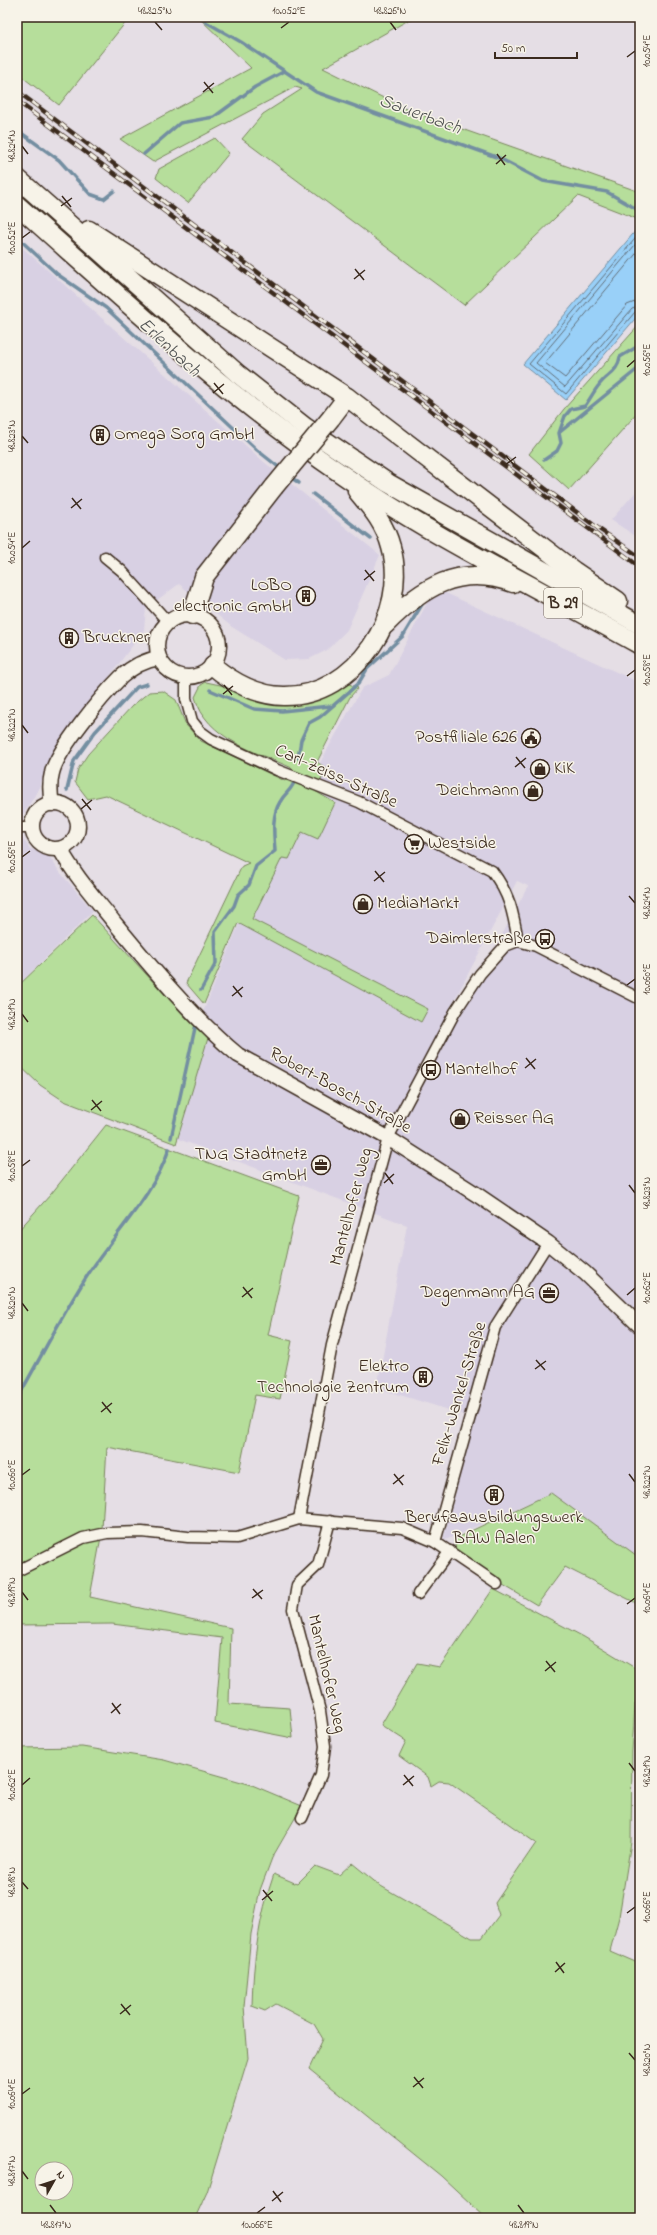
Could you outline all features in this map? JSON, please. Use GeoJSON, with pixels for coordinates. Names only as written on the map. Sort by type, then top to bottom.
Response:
{"type":"FeatureCollection","features":[{"type":"Feature","properties":{"kind":"highway","name":"B 29"},"geometry":{"type":"LineString","coordinates":[[17,178],[46,202],[187,329],[304,427],[388,483],[640,625]]}},
{"type":"Feature","properties":{"kind":"highway"},"geometry":{"type":"LineString","coordinates":[[46,202],[347,397],[574,571],[640,617]]}},
{"type":"Feature","properties":{"kind":"highway","name":"B 29"},"geometry":{"type":"LineString","coordinates":[[17,205],[158,330],[231,391],[293,440],[343,476],[448,540],[640,645]]}},
{"type":"Feature","properties":{"kind":"highway"},"geometry":{"type":"LineString","coordinates":[[192,615],[204,576],[347,397]]}},
{"type":"Feature","properties":{"kind":"highway"},"geometry":{"type":"LineString","coordinates":[[213,666],[224,675],[247,688],[264,693],[284,696],[303,694],[326,687],[349,672],[372,647],[383,627],[395,582],[392,548],[379,517],[343,476]]}},
{"type":"Feature","properties":{"kind":"highway"},"geometry":{"type":"LineString","coordinates":[[383,627],[402,607],[422,592],[438,583],[451,579],[473,576],[502,579],[553,598]]}},
{"type":"Feature","properties":{"kind":"street"},"geometry":{"type":"LineString","coordinates":[[105,557],[122,571],[168,622]]}},
{"type":"Feature","properties":{"kind":"street"},"geometry":{"type":"LineString","coordinates":[[184,615],[192,615],[202,618],[216,632],[219,651],[213,666],[201,675],[186,678],[170,672],[159,658],[157,639],[161,630],[168,622],[184,615]]}},
{"type":"Feature","properties":{"kind":"street"},"geometry":{"type":"LineString","coordinates":[[52,804],[49,789],[52,773],[69,740],[122,677],[144,662],[159,658]]}},
{"type":"Feature","properties":{"kind":"street","name":"Carl-Zeiss-Straße"},"geometry":{"type":"LineString","coordinates":[[186,678],[186,699],[192,720],[200,731],[211,739],[277,770],[359,802],[492,871],[503,885],[512,905],[518,941]]}},
{"type":"Feature","properties":{"kind":"street"},"geometry":{"type":"LineString","coordinates":[[52,804],[67,806],[77,818],[77,834],[74,840],[60,848],[54,849],[42,845],[37,840],[33,828],[36,815],[40,810],[52,804]]}},
{"type":"Feature","properties":{"kind":"street"},"geometry":{"type":"LineString","coordinates":[[17,828],[33,828]]}},
{"type":"Feature","properties":{"kind":"street","name":"Robert-Bosch-Straße"},"geometry":{"type":"LineString","coordinates":[[60,848],[71,868],[139,952],[222,1042],[259,1068],[388,1138],[479,1196],[548,1243],[585,1273],[640,1326]]}},
{"type":"Feature","properties":{"kind":"street"},"geometry":{"type":"LineString","coordinates":[[518,941],[536,946],[640,998]]}},
{"type":"Feature","properties":{"kind":"street","name":"Mantelhofer Weg"},"geometry":{"type":"LineString","coordinates":[[299,1519],[332,1345],[388,1138],[455,1012],[480,974],[505,946],[518,941]]}},
{"type":"Feature","properties":{"kind":"street","name":"Felix-Wankel-Straße"},"geometry":{"type":"LineString","coordinates":[[435,1542],[495,1327],[548,1243]]}},
{"type":"Feature","properties":{"kind":"street"},"geometry":{"type":"LineString","coordinates":[[17,1571],[84,1538],[107,1533],[142,1532],[188,1537],[237,1538],[299,1519],[402,1528],[435,1542],[497,1584]]}},
{"type":"Feature","properties":{"kind":"street","name":"Mantelhofer Weg"},"geometry":{"type":"LineString","coordinates":[[302,1818],[321,1775],[324,1746],[320,1711],[293,1609],[297,1586],[318,1565],[330,1521]]}},
{"type":"Feature","properties":{"kind":"street"},"geometry":{"type":"LineString","coordinates":[[418,1594],[450,1551]]}},
{"type":"Feature","properties":{"kind":"shaded area"},"geometry":{"type":"Polygon","coordinates":[[[17,243],[264,462],[380,555],[347,630],[327,650],[309,659],[285,660],[232,627],[179,584],[146,608],[144,630],[59,744],[45,766],[40,787],[24,813],[17,819],[17,243]]]}},
{"type":"Feature","properties":{"kind":"shaded area"},"geometry":{"type":"Polygon","coordinates":[[[640,487],[640,539],[611,520],[640,487]]]}},
{"type":"Feature","properties":{"kind":"shaded area"},"geometry":{"type":"Polygon","coordinates":[[[435,588],[640,683],[640,1558],[551,1493],[443,1541],[475,1418],[377,1388],[407,1225],[173,1137],[205,1038],[203,1012],[239,924],[321,761],[362,688],[389,675],[435,588]],[[517,881],[438,1031],[448,1037],[528,886],[517,881]]]}},
{"type":"Feature","properties":{"kind":"shaded area"},"geometry":{"type":"Polygon","coordinates":[[[17,833],[19,833],[30,849],[47,853],[59,871],[93,911],[17,986],[17,833]]]}},
{"type":"Feature","properties":{"kind":"green space"},"geometry":{"type":"Polygon","coordinates":[[[17,17],[130,17],[59,105],[17,73],[17,17]]]}},
{"type":"Feature","properties":{"kind":"green space"},"geometry":{"type":"Polygon","coordinates":[[[198,17],[221,17],[226,20],[228,17],[414,17],[323,68],[408,110],[640,192],[640,220],[578,196],[464,305],[242,139],[263,114],[302,89],[295,87],[153,162],[120,139],[251,68],[198,17]]]}},
{"type":"Feature","properties":{"kind":"green space"},"geometry":{"type":"Polygon","coordinates":[[[215,138],[229,153],[188,203],[156,178],[159,169],[215,138]]]}},
{"type":"Feature","properties":{"kind":"green space"},"geometry":{"type":"Polygon","coordinates":[[[640,324],[640,410],[569,490],[529,454],[564,409],[640,324]]]}},
{"type":"Feature","properties":{"kind":"green space"},"geometry":{"type":"Polygon","coordinates":[[[206,682],[225,686],[257,701],[274,704],[347,683],[358,688],[350,697],[317,762],[327,769],[315,791],[335,803],[318,839],[302,832],[289,859],[282,858],[252,919],[428,1009],[421,1022],[238,923],[204,1004],[186,983],[242,866],[249,863],[106,795],[88,799],[75,782],[78,769],[88,754],[132,706],[149,692],[163,691],[176,700],[186,725],[201,741],[285,781],[292,768],[234,742],[221,734],[210,724],[201,711],[195,697],[201,685],[206,682]]]}},
{"type":"Feature","properties":{"kind":"green space"},"geometry":{"type":"Polygon","coordinates":[[[92,915],[188,1020],[208,1038],[176,1144],[64,1101],[40,1085],[17,1063],[17,987],[92,915]]]}},
{"type":"Feature","properties":{"kind":"green space"},"geometry":{"type":"Polygon","coordinates":[[[106,1125],[299,1196],[268,1335],[292,1341],[280,1399],[255,1395],[239,1472],[107,1447],[102,1529],[17,1568],[17,1232],[51,1194],[106,1125]]]}},
{"type":"Feature","properties":{"kind":"green space"},"geometry":{"type":"Polygon","coordinates":[[[551,1493],[640,1558],[640,1605],[565,1567],[537,1605],[503,1585],[456,1550],[454,1539],[551,1493]]]}},
{"type":"Feature","properties":{"kind":"green space"},"geometry":{"type":"Polygon","coordinates":[[[101,1537],[90,1597],[231,1628],[229,1704],[290,1708],[293,1738],[215,1723],[222,1638],[112,1624],[17,1625],[17,1575],[73,1545],[101,1537]]]}},
{"type":"Feature","properties":{"kind":"green space"},"geometry":{"type":"Polygon","coordinates":[[[493,1589],[584,1637],[640,1671],[640,1687],[635,1704],[632,1752],[631,1842],[619,1917],[610,1951],[640,1964],[640,2218],[486,2218],[441,2176],[309,2069],[323,2039],[314,2024],[276,2004],[265,2011],[252,2006],[255,1955],[264,1906],[274,1874],[297,1884],[315,1866],[339,1875],[352,1863],[379,1885],[472,1938],[482,1938],[499,1915],[495,1903],[536,1843],[449,1782],[439,1781],[431,1786],[428,1777],[399,1756],[406,1741],[381,1725],[417,1663],[440,1667],[493,1589]]]}},
{"type":"Feature","properties":{"kind":"green space"},"geometry":{"type":"Polygon","coordinates":[[[82,1747],[164,1760],[252,1785],[302,1806],[272,1858],[260,1890],[251,1934],[244,2006],[248,2058],[207,2192],[195,2218],[17,2218],[17,1748],[82,1747]]]}},
{"type":"Feature","properties":{"kind":"water"},"geometry":{"type":"Polygon","coordinates":[[[638,228],[640,230],[640,313],[566,400],[523,364],[638,228]]]}},
{"type":"Feature","properties":{"kind":"waterway","name":"Sauerbach"},"geometry":{"type":"LineString","coordinates":[[202,17],[206,22],[241,42],[316,92],[499,158],[543,181],[607,192],[640,211]]}},
{"type":"Feature","properties":{"kind":"waterway"},"geometry":{"type":"LineString","coordinates":[[144,154],[180,123],[214,117],[255,87],[283,72]]}},
{"type":"Feature","properties":{"kind":"waterway"},"geometry":{"type":"LineString","coordinates":[[17,130],[59,160],[90,194],[104,199],[114,191]]}},
{"type":"Feature","properties":{"kind":"waterway","name":"Erlenbach"},"geometry":{"type":"LineString","coordinates":[[17,237],[57,274],[106,308],[257,450],[281,469]]}},
{"type":"Feature","properties":{"kind":"waterway","name":"Erlenbach"},"geometry":{"type":"LineString","coordinates":[[544,460],[557,451],[561,443],[559,433],[565,416],[571,409],[585,406],[602,381],[615,370],[620,357],[640,345]]}},
{"type":"Feature","properties":{"kind":"waterway"},"geometry":{"type":"LineString","coordinates":[[560,432],[640,367]]}},
{"type":"Feature","properties":{"kind":"waterway","name":"Erlenbach"},"geometry":{"type":"LineString","coordinates":[[289,476],[299,483]]}},
{"type":"Feature","properties":{"kind":"waterway","name":"Erlenbach"},"geometry":{"type":"LineString","coordinates":[[313,494],[371,539]]}},
{"type":"Feature","properties":{"kind":"waterway"},"geometry":{"type":"LineString","coordinates":[[298,758],[301,740],[309,723],[320,717],[358,684],[367,669],[403,636],[424,601]]}},
{"type":"Feature","properties":{"kind":"waterway"},"geometry":{"type":"LineString","coordinates":[[67,790],[74,761],[95,732],[137,687],[147,684]]}},
{"type":"Feature","properties":{"kind":"waterway"},"geometry":{"type":"LineString","coordinates":[[210,690],[254,709],[282,711],[330,706]]}},
{"type":"Feature","properties":{"kind":"waterway"},"geometry":{"type":"LineString","coordinates":[[201,990],[216,963],[215,932],[234,906],[238,895],[249,885],[256,866],[275,851],[275,814],[280,802],[293,786],[295,779]]}},
{"type":"Feature","properties":{"kind":"waterway"},"geometry":{"type":"LineString","coordinates":[[171,1138],[195,1028]]}},
{"type":"Feature","properties":{"kind":"waterway"},"geometry":{"type":"LineString","coordinates":[[17,1399],[79,1288],[144,1198],[154,1182],[169,1149]]}},
{"type":"Feature","properties":{"kind":"railway"},"geometry":{"type":"LineString","coordinates":[[17,91],[599,529],[640,557]]}},
{"type":"Feature","properties":{"kind":"railway"},"geometry":{"type":"LineString","coordinates":[[17,101],[640,567]]}},
{"type":"Feature","properties":{"kind":"place","name":"Omega Sorg GmbH"},"geometry":{"type":"Point","coordinates":[100,435]}},
{"type":"Feature","properties":{"kind":"place","name":"LOBO electronic GmbH"},"geometry":{"type":"Point","coordinates":[306,596]}},
{"type":"Feature","properties":{"kind":"place","name":"Bruckner"},"geometry":{"type":"Point","coordinates":[69,638]}},
{"type":"Feature","properties":{"kind":"place","name":"Postfiliale 626"},"geometry":{"type":"Point","coordinates":[531,738]}},
{"type":"Feature","properties":{"kind":"place","name":"KiK"},"geometry":{"type":"Point","coordinates":[540,769]}},
{"type":"Feature","properties":{"kind":"place","name":"Deichmann"},"geometry":{"type":"Point","coordinates":[533,791]}},
{"type":"Feature","properties":{"kind":"place","name":"Westside"},"geometry":{"type":"Point","coordinates":[414,844]}},
{"type":"Feature","properties":{"kind":"place","name":"MediaMarkt"},"geometry":{"type":"Point","coordinates":[363,904]}},
{"type":"Feature","properties":{"kind":"place","name":"Daimlerstraße"},"geometry":{"type":"Point","coordinates":[545,939]}},
{"type":"Feature","properties":{"kind":"place","name":"Mantelhof"},"geometry":{"type":"Point","coordinates":[431,1070]}},
{"type":"Feature","properties":{"kind":"place","name":"Reisser AG"},"geometry":{"type":"Point","coordinates":[460,1119]}},
{"type":"Feature","properties":{"kind":"place","name":"TNG Stadtnetz GmbH"},"geometry":{"type":"Point","coordinates":[321,1165]}},
{"type":"Feature","properties":{"kind":"place","name":"Degenmann AG"},"geometry":{"type":"Point","coordinates":[549,1293]}},
{"type":"Feature","properties":{"kind":"place","name":"Elektro Technologie Zentrum"},"geometry":{"type":"Point","coordinates":[423,1377]}},
{"type":"Feature","properties":{"kind":"place","name":"Berufsausbildungswerk BAW Aalen"},"geometry":{"type":"Point","coordinates":[494,1495]}}]}
